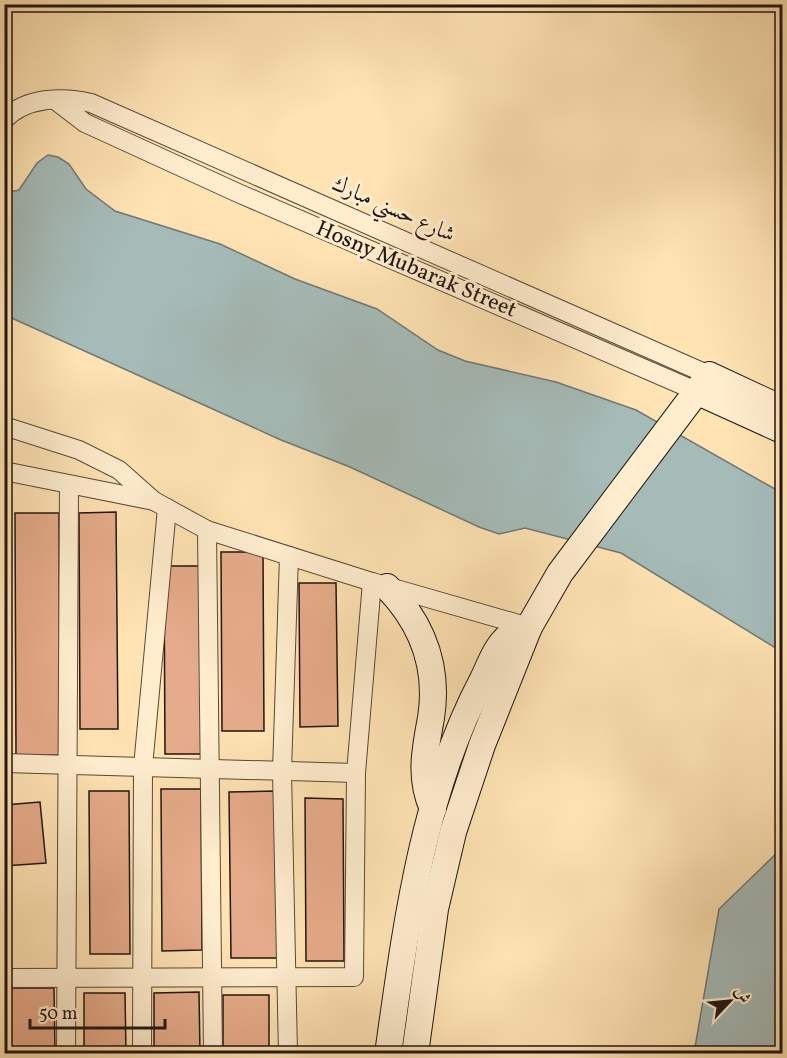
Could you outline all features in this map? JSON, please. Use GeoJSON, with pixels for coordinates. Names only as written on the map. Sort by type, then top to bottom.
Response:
{"type":"FeatureCollection","features":[{"type":"Feature","properties":{"kind":"main road","name":"Hosny Mubarak Street"},"geometry":{"type":"LineString","coordinates":[[703,383],[783,409]]}},
{"type":"Feature","properties":{"kind":"main road","name":"Hosny Mubarak Street"},"geometry":{"type":"LineString","coordinates":[[703,383],[783,430]]}},
{"type":"Feature","properties":{"kind":"main road"},"geometry":{"type":"LineString","coordinates":[[415,1053],[435,909],[453,832],[482,745],[529,627],[560,573],[703,383]]}},
{"type":"Feature","properties":{"kind":"main road"},"geometry":{"type":"LineString","coordinates":[[379,584],[412,616],[421,634],[430,662],[433,702],[423,769],[427,795],[433,809]]}},
{"type":"Feature","properties":{"kind":"main road"},"geometry":{"type":"LineString","coordinates":[[388,1053],[410,904],[433,809],[475,693],[502,643],[517,631],[529,627]]}},
{"type":"Feature","properties":{"kind":"street","name":"Hosny Mubarak Street"},"geometry":{"type":"LineString","coordinates":[[4,120],[12,111],[28,105],[55,100],[85,123],[187,170],[703,383]]}},
{"type":"Feature","properties":{"kind":"street"},"geometry":{"type":"LineString","coordinates":[[4,426],[89,455],[119,470],[160,505],[207,530],[379,584],[529,627]]}},
{"type":"Feature","properties":{"kind":"street"},"geometry":{"type":"LineString","coordinates":[[4,471],[160,505]]}},
{"type":"Feature","properties":{"kind":"street"},"geometry":{"type":"LineString","coordinates":[[66,1053],[69,486]]}},
{"type":"Feature","properties":{"kind":"street"},"geometry":{"type":"LineString","coordinates":[[142,1053],[140,978],[143,767],[160,505]]}},
{"type":"Feature","properties":{"kind":"street"},"geometry":{"type":"LineString","coordinates":[[207,530],[212,769],[213,1053]]}},
{"type":"Feature","properties":{"kind":"street"},"geometry":{"type":"LineString","coordinates":[[288,1053],[282,771],[289,556]]}},
{"type":"Feature","properties":{"kind":"street"},"geometry":{"type":"LineString","coordinates":[[4,978],[354,977],[356,773],[379,584]]}},
{"type":"Feature","properties":{"kind":"street"},"geometry":{"type":"LineString","coordinates":[[4,763],[356,773]]}},
{"type":"Feature","properties":{"kind":"water"},"geometry":{"type":"Polygon","coordinates":[[[48,155],[58,157],[69,164],[86,189],[115,211],[220,244],[295,279],[377,309],[438,350],[465,361],[556,382],[636,410],[782,493],[782,652],[621,553],[525,528],[499,534],[479,527],[350,467],[281,440],[5,315],[4,193],[19,190],[37,163],[48,155]]]}},
{"type":"Feature","properties":{"kind":"water"},"geometry":{"type":"Polygon","coordinates":[[[782,848],[782,1053],[694,1053],[719,909],[782,848]]]}},
{"type":"Feature","properties":{"kind":"building"},"geometry":{"type":"Polygon","coordinates":[[[116,512],[118,729],[80,729],[79,513],[116,512]]]}},
{"type":"Feature","properties":{"kind":"building"},"geometry":{"type":"Polygon","coordinates":[[[15,513],[59,513],[60,755],[16,756],[15,513]]]}},
{"type":"Feature","properties":{"kind":"building"},"geometry":{"type":"Polygon","coordinates":[[[221,552],[263,552],[264,731],[222,731],[221,552]]]}},
{"type":"Feature","properties":{"kind":"building"},"geometry":{"type":"Polygon","coordinates":[[[164,566],[204,566],[205,754],[165,754],[164,566]]]}},
{"type":"Feature","properties":{"kind":"building"},"geometry":{"type":"Polygon","coordinates":[[[299,583],[336,583],[338,726],[300,727],[299,583]]]}},
{"type":"Feature","properties":{"kind":"building"},"geometry":{"type":"Polygon","coordinates":[[[161,789],[201,789],[202,950],[162,951],[161,789]]]}},
{"type":"Feature","properties":{"kind":"building"},"geometry":{"type":"Polygon","coordinates":[[[89,791],[129,791],[130,954],[90,954],[89,791]]]}},
{"type":"Feature","properties":{"kind":"building"},"geometry":{"type":"Polygon","coordinates":[[[276,791],[277,958],[231,958],[229,792],[276,791]]]}},
{"type":"Feature","properties":{"kind":"building"},"geometry":{"type":"Polygon","coordinates":[[[305,798],[343,799],[344,961],[306,961],[305,798]]]}},
{"type":"Feature","properties":{"kind":"building"},"geometry":{"type":"Polygon","coordinates":[[[40,802],[46,863],[4,866],[4,805],[40,802]]]}},
{"type":"Feature","properties":{"kind":"building"},"geometry":{"type":"Polygon","coordinates":[[[11,988],[54,988],[55,1054],[11,1054],[11,988]]]}},
{"type":"Feature","properties":{"kind":"building"},"geometry":{"type":"Polygon","coordinates":[[[199,992],[200,1054],[154,1054],[154,993],[199,992]]]}},
{"type":"Feature","properties":{"kind":"building"},"geometry":{"type":"Polygon","coordinates":[[[84,993],[125,993],[126,1054],[84,1054],[84,993]]]}},
{"type":"Feature","properties":{"kind":"building"},"geometry":{"type":"Polygon","coordinates":[[[223,995],[269,995],[269,1054],[223,1054],[223,995]]]}}]}
